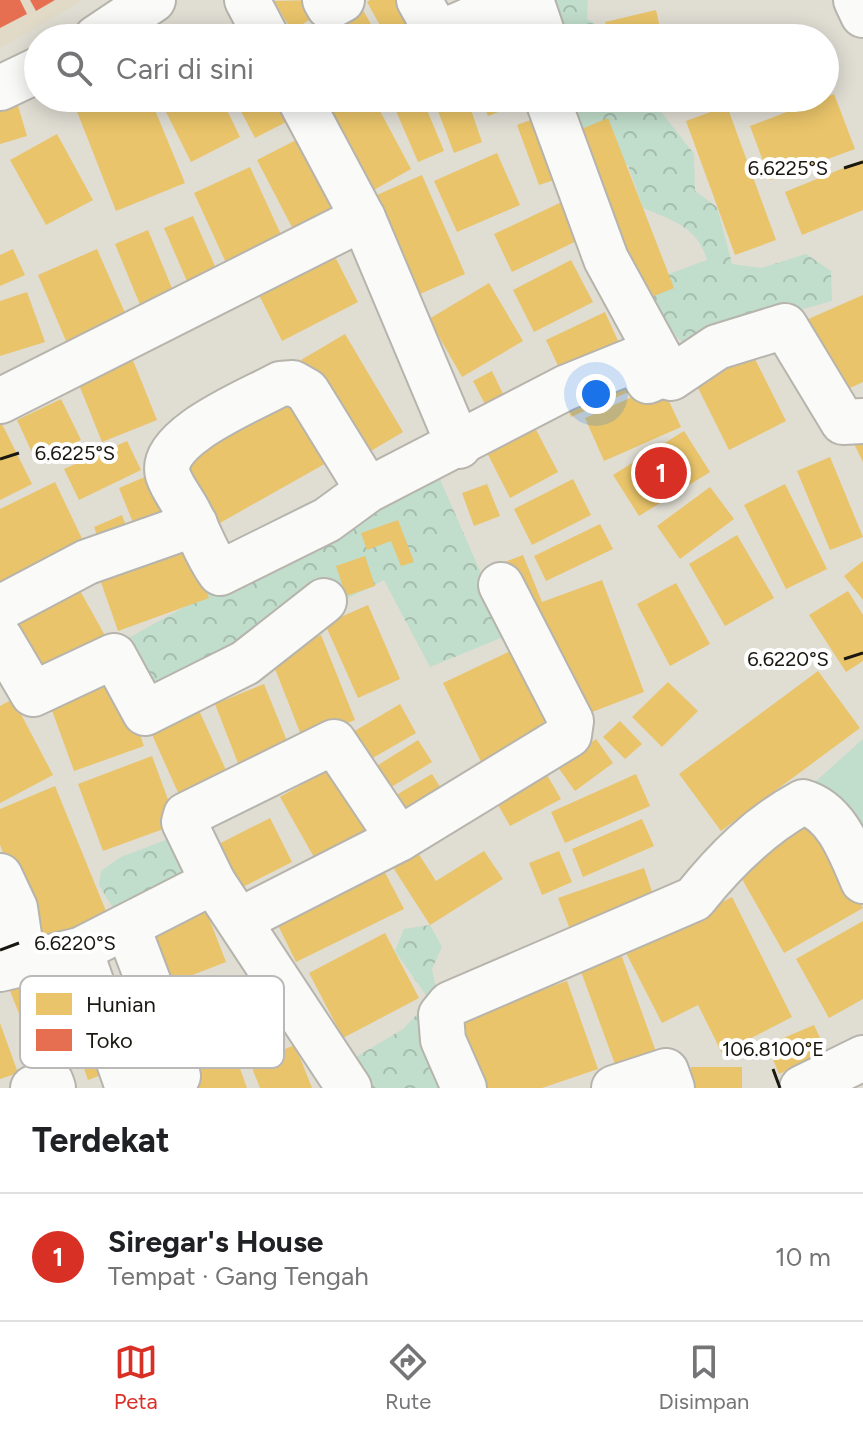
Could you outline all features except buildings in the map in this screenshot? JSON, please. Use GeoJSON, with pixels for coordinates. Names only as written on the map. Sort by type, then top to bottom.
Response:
{"type":"FeatureCollection","features":[{"type":"Feature","properties":{"kind":"street"},"geometry":{"type":"LineString","coordinates":[[117,24],[153,0]]}},
{"type":"Feature","properties":{"kind":"street"},"geometry":{"type":"LineString","coordinates":[[247,0],[260,24]]}},
{"type":"Feature","properties":{"kind":"street"},"geometry":{"type":"LineString","coordinates":[[325,0],[329,7],[342,0]]}},
{"type":"Feature","properties":{"kind":"street"},"geometry":{"type":"LineString","coordinates":[[419,0],[432,24]]}},
{"type":"Feature","properties":{"kind":"street"},"geometry":{"type":"LineString","coordinates":[[461,24],[516,0]]}},
{"type":"Feature","properties":{"kind":"street"},"geometry":{"type":"LineString","coordinates":[[531,0],[539,24]]}},
{"type":"Feature","properties":{"kind":"street"},"geometry":{"type":"LineString","coordinates":[[856,0],[863,15]]}},
{"type":"Feature","properties":{"kind":"street"},"geometry":{"type":"LineString","coordinates":[[0,88],[24,77]]}},
{"type":"Feature","properties":{"kind":"street"},"geometry":{"type":"LineString","coordinates":[[306,112],[363,218],[459,446]]}},
{"type":"Feature","properties":{"kind":"street"},"geometry":{"type":"LineString","coordinates":[[552,112],[606,259],[671,378],[717,347],[785,326],[843,422],[863,421]]}},
{"type":"Feature","properties":{"kind":"street"},"geometry":{"type":"LineString","coordinates":[[0,401],[363,218]]}},
{"type":"Feature","properties":{"kind":"street"},"geometry":{"type":"LineString","coordinates":[[368,490],[307,391],[293,383],[280,384],[181,439],[169,454],[168,474],[195,524],[206,554],[220,573],[327,520],[368,490],[459,446],[565,388],[634,360],[648,381],[668,372]]}},
{"type":"Feature","properties":{"kind":"street"},"geometry":{"type":"LineString","coordinates":[[0,608],[87,562],[195,524]]}},
{"type":"Feature","properties":{"kind":"street"},"geometry":{"type":"LineString","coordinates":[[240,920],[399,839],[565,738],[572,729],[571,721],[501,585]]}},
{"type":"Feature","properties":{"kind":"street"},"geometry":{"type":"LineString","coordinates":[[0,638],[14,691],[33,694],[114,656],[145,713],[245,663],[324,601]]}},
{"type":"Feature","properties":{"kind":"street"},"geometry":{"type":"LineString","coordinates":[[276,976],[213,882],[184,822],[186,815],[334,742],[399,839]]}},
{"type":"Feature","properties":{"kind":"street"},"geometry":{"type":"LineString","coordinates":[[464,1088],[443,1040],[441,1015],[450,1004],[694,899],[717,868],[780,815],[803,802],[820,807],[836,825],[863,881]]}},
{"type":"Feature","properties":{"kind":"street"},"geometry":{"type":"LineString","coordinates":[[0,876],[15,908],[11,965],[80,950],[213,882]]}},
{"type":"Feature","properties":{"kind":"street"},"geometry":{"type":"LineString","coordinates":[[128,928],[146,976]]}},
{"type":"Feature","properties":{"kind":"street"},"geometry":{"type":"LineString","coordinates":[[80,950],[89,976]]}},
{"type":"Feature","properties":{"kind":"street"},"geometry":{"type":"LineString","coordinates":[[284,988],[349,1088]]}},
{"type":"Feature","properties":{"kind":"street"},"geometry":{"type":"LineString","coordinates":[[121,1068],[128,1088]]}},
{"type":"Feature","properties":{"kind":"street"},"geometry":{"type":"LineString","coordinates":[[147,1088],[178,1076],[176,1068]]}},
{"type":"Feature","properties":{"kind":"street"},"geometry":{"type":"LineString","coordinates":[[614,1088],[666,1071],[672,1088]]}},
{"type":"Feature","properties":{"kind":"street"},"geometry":{"type":"LineString","coordinates":[[33,1088],[51,1082],[53,1088]]}},
{"type":"Feature","properties":{"kind":"shaded area"},"geometry":{"type":"Polygon","coordinates":[[[0,0],[83,0],[42,24],[24,24],[24,34],[0,48],[0,0]]]}},
{"type":"Feature","properties":{"kind":"green space"},"geometry":{"type":"Polygon","coordinates":[[[540,0],[588,0],[587,19],[596,24],[542,24],[540,0]]]}},
{"type":"Feature","properties":{"kind":"green space"},"geometry":{"type":"Polygon","coordinates":[[[578,112],[660,112],[694,154],[695,191],[717,207],[732,264],[761,268],[806,254],[831,271],[832,301],[789,313],[696,355],[664,325],[652,297],[663,276],[707,260],[703,249],[682,226],[643,208],[628,165],[584,153],[578,112]]]}},
{"type":"Feature","properties":{"kind":"green space"},"geometry":{"type":"Polygon","coordinates":[[[435,468],[508,635],[430,667],[384,580],[146,699],[123,641],[435,468]]]}},
{"type":"Feature","properties":{"kind":"green space"},"geometry":{"type":"Polygon","coordinates":[[[863,739],[863,851],[813,784],[863,739]]]}},
{"type":"Feature","properties":{"kind":"green space"},"geometry":{"type":"Polygon","coordinates":[[[171,838],[262,908],[320,1022],[356,1057],[403,1029],[430,1001],[395,951],[404,929],[430,925],[442,947],[432,969],[441,1015],[445,1088],[329,1088],[288,1034],[284,1033],[284,976],[255,976],[218,900],[115,911],[99,885],[101,871],[121,857],[171,838]]]}},
{"type":"Feature","properties":{"kind":"place","name":"Siregar's House"},"geometry":{"type":"Point","coordinates":[661,473]}}]}
